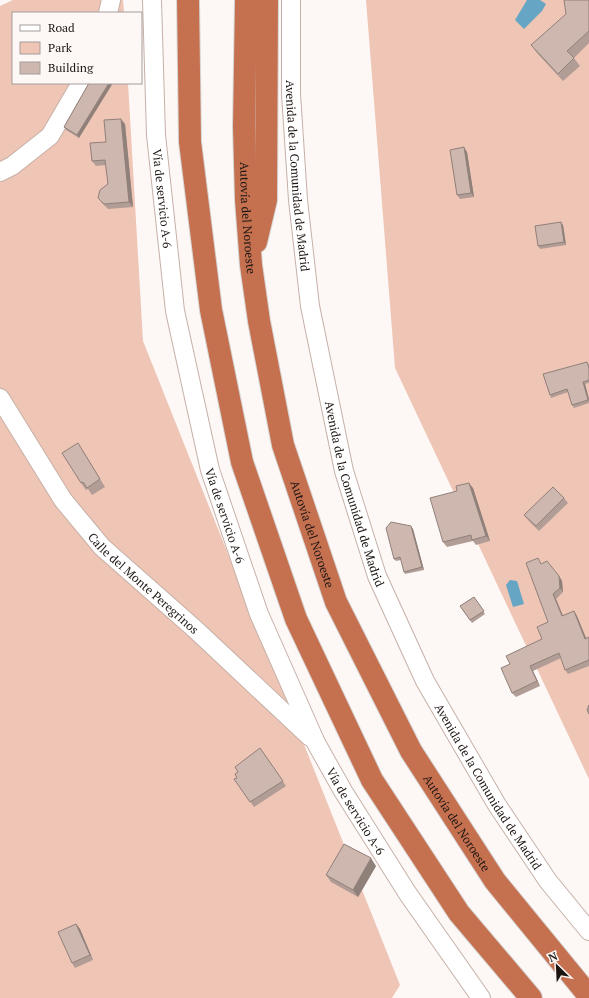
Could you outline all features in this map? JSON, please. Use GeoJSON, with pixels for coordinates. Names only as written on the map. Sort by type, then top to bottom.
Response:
{"type":"FeatureCollection","features":[{"type":"Feature","properties":{"kind":"highway"},"geometry":{"type":"LineString","coordinates":[[188,0],[190,142],[211,310],[242,462],[296,620],[372,780],[459,913],[531,998]]}},
{"type":"Feature","properties":{"kind":"highway","name":"Autovía del Noroeste"},"geometry":{"type":"LineString","coordinates":[[246,0],[244,127],[246,200],[251,265],[259,321],[283,446],[336,602],[407,744],[494,881],[589,996]]}},
{"type":"Feature","properties":{"kind":"highway"},"geometry":{"type":"LineString","coordinates":[[251,265],[266,200],[267,0]]}},
{"type":"Feature","properties":{"kind":"street"},"geometry":{"type":"LineString","coordinates":[[108,12],[111,0]]}},
{"type":"Feature","properties":{"kind":"street","name":"Vía de servicio A-6"},"geometry":{"type":"LineString","coordinates":[[152,0],[156,135],[175,311],[210,470],[259,614],[316,743],[343,791],[408,894],[466,976]]}},
{"type":"Feature","properties":{"kind":"street","name":"Avenida de la Comunidad de Madrid"},"geometry":{"type":"LineString","coordinates":[[291,0],[291,94],[298,200],[310,306],[344,471],[376,576],[425,681],[497,805],[548,881],[589,931]]}},
{"type":"Feature","properties":{"kind":"street"},"geometry":{"type":"LineString","coordinates":[[0,172],[12,166],[50,136],[79,84]]}},
{"type":"Feature","properties":{"kind":"street","name":"Calle del Monte Peregrinos"},"geometry":{"type":"LineString","coordinates":[[0,398],[62,500],[102,547],[196,630],[316,743]]}},
{"type":"Feature","properties":{"kind":"street"},"geometry":{"type":"LineString","coordinates":[[466,976],[481,998]]}},
{"type":"Feature","properties":{"kind":"street"},"geometry":{"type":"LineString","coordinates":[[466,976],[485,998]]}},
{"type":"Feature","properties":{"kind":"green space"},"geometry":{"type":"Polygon","coordinates":[[[13,0],[123,0],[124,12],[12,12],[12,84],[128,84],[143,341],[400,985],[392,998],[0,998],[0,6],[13,0]]]}},
{"type":"Feature","properties":{"kind":"green space"},"geometry":{"type":"Polygon","coordinates":[[[366,0],[589,0],[589,779],[395,368],[366,0]]]}},
{"type":"Feature","properties":{"kind":"water"},"geometry":{"type":"Polygon","coordinates":[[[527,0],[540,0],[546,4],[542,11],[524,29],[515,20],[527,0]]]}},
{"type":"Feature","properties":{"kind":"water"},"geometry":{"type":"Polygon","coordinates":[[[510,580],[517,581],[524,604],[513,607],[506,585],[510,580]]]}},
{"type":"Feature","properties":{"kind":"building"},"geometry":{"type":"Polygon","coordinates":[[[564,0],[589,0],[589,31],[567,51],[574,58],[558,74],[531,45],[566,14],[564,0]]]}},
{"type":"Feature","properties":{"kind":"building"},"geometry":{"type":"Polygon","coordinates":[[[88,84],[108,84],[77,135],[64,127],[88,84]]]}},
{"type":"Feature","properties":{"kind":"building"},"geometry":{"type":"Polygon","coordinates":[[[121,119],[129,202],[104,204],[98,198],[100,190],[108,184],[105,160],[92,161],[90,143],[106,142],[104,120],[121,119]]]}},
{"type":"Feature","properties":{"kind":"building"},"geometry":{"type":"Polygon","coordinates":[[[464,147],[471,193],[457,195],[450,150],[464,147]]]}},
{"type":"Feature","properties":{"kind":"building"},"geometry":{"type":"Polygon","coordinates":[[[561,222],[564,242],[538,246],[535,226],[561,222]]]}},
{"type":"Feature","properties":{"kind":"building"},"geometry":{"type":"Polygon","coordinates":[[[587,362],[589,368],[589,380],[583,382],[588,400],[572,405],[567,389],[550,395],[543,374],[587,362]]]}},
{"type":"Feature","properties":{"kind":"building"},"geometry":{"type":"Polygon","coordinates":[[[78,443],[100,479],[87,488],[83,482],[81,483],[62,453],[78,443]]]}},
{"type":"Feature","properties":{"kind":"building"},"geometry":{"type":"Polygon","coordinates":[[[469,483],[486,536],[472,540],[471,535],[443,542],[430,498],[457,491],[456,486],[469,483]]]}},
{"type":"Feature","properties":{"kind":"building"},"geometry":{"type":"Polygon","coordinates":[[[553,487],[564,498],[536,526],[524,515],[553,487]]]}},
{"type":"Feature","properties":{"kind":"building"},"geometry":{"type":"Polygon","coordinates":[[[391,522],[411,526],[422,567],[404,572],[400,557],[394,559],[386,528],[391,522]]]}},
{"type":"Feature","properties":{"kind":"building"},"geometry":{"type":"Polygon","coordinates":[[[538,558],[541,564],[547,561],[559,576],[560,588],[553,594],[562,616],[574,611],[585,639],[589,637],[589,660],[565,670],[559,653],[530,666],[537,681],[512,693],[501,668],[510,664],[506,656],[542,639],[537,627],[548,622],[526,563],[538,558]]]}},
{"type":"Feature","properties":{"kind":"building"},"geometry":{"type":"Polygon","coordinates":[[[474,597],[484,611],[470,620],[460,606],[474,597]]]}},
{"type":"Feature","properties":{"kind":"building"},"geometry":{"type":"Polygon","coordinates":[[[260,748],[283,781],[250,802],[234,779],[237,778],[235,774],[238,772],[235,767],[260,748]]]}},
{"type":"Feature","properties":{"kind":"building"},"geometry":{"type":"Polygon","coordinates":[[[344,844],[371,858],[353,890],[326,875],[344,844]]]}},
{"type":"Feature","properties":{"kind":"building"},"geometry":{"type":"Polygon","coordinates":[[[76,924],[90,955],[72,963],[58,932],[76,924]]]}}]}
